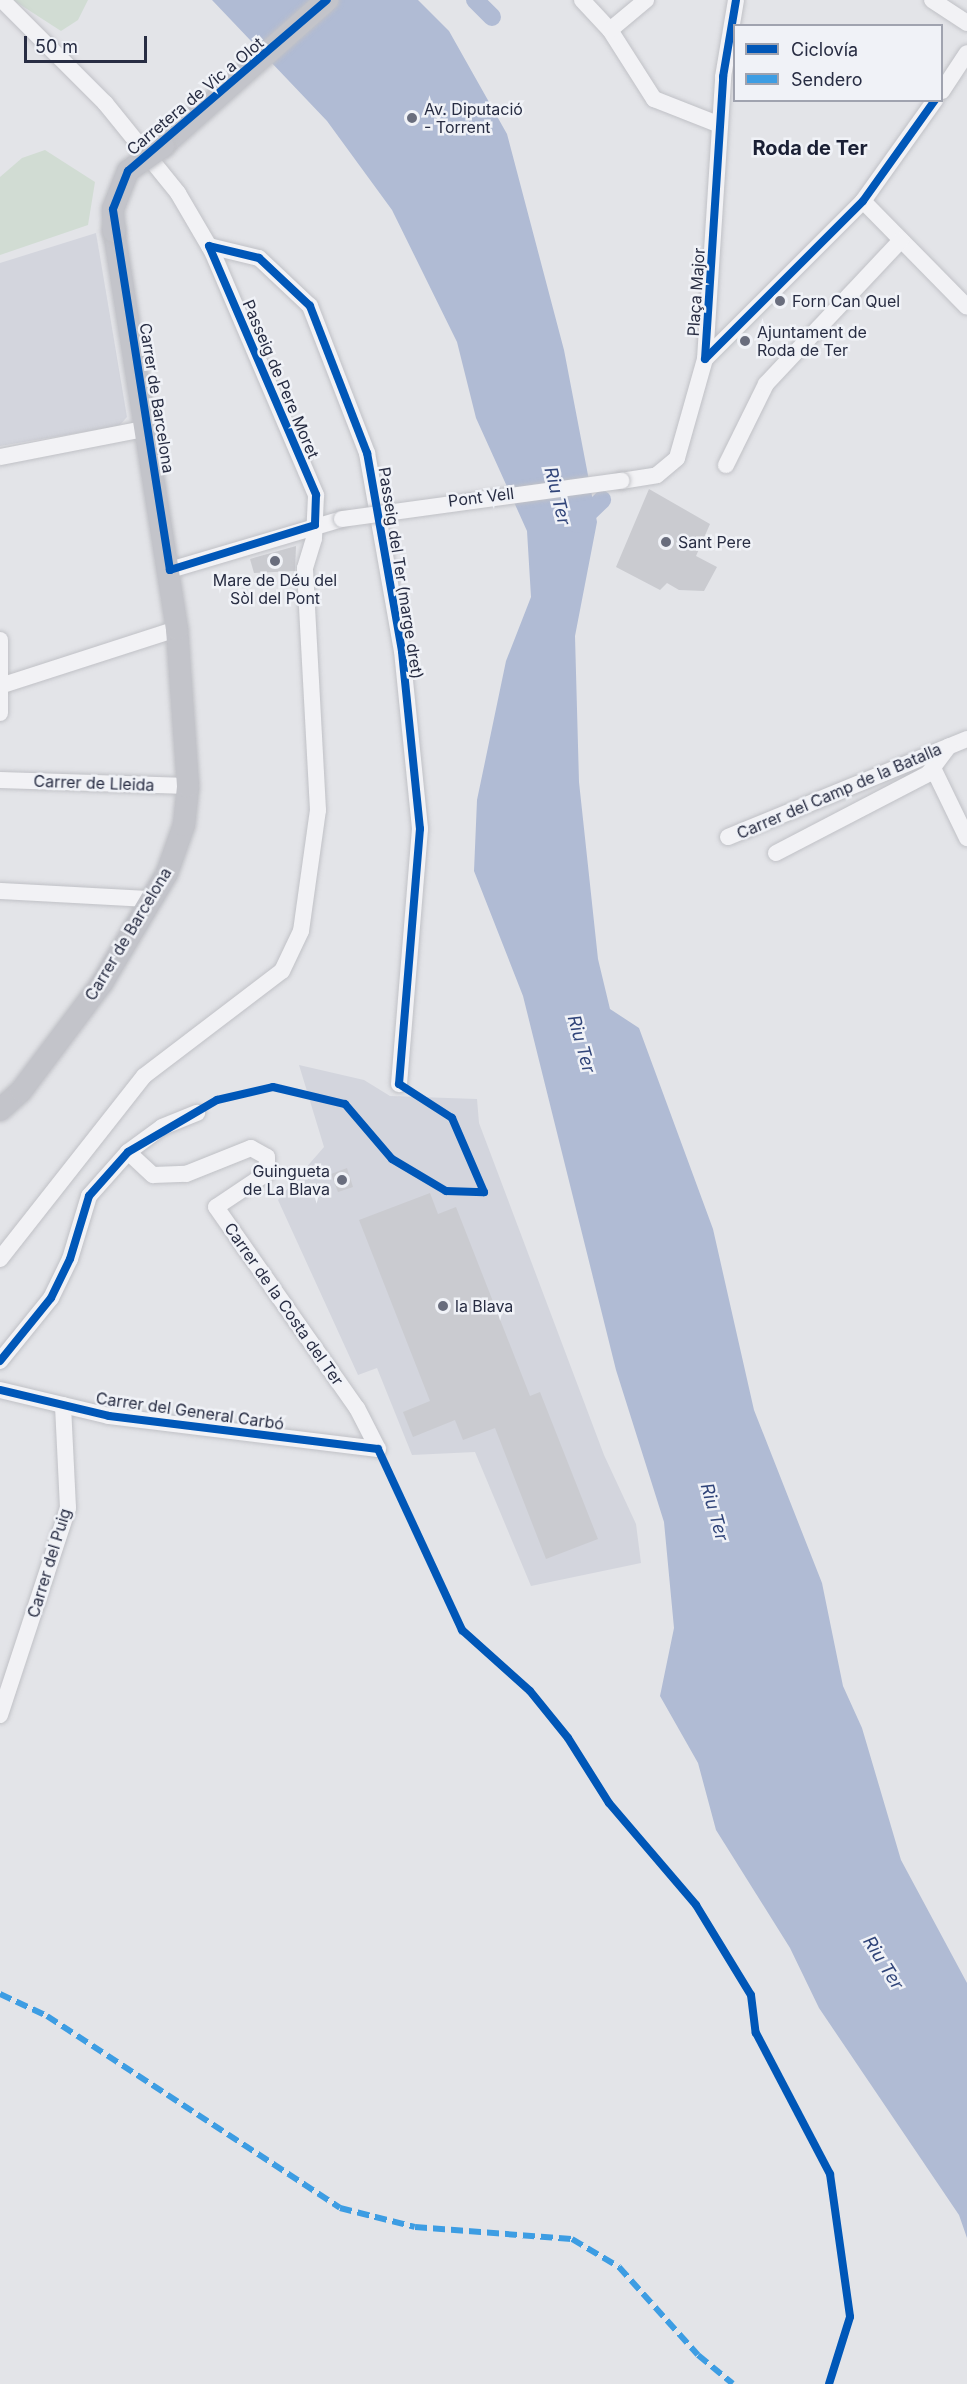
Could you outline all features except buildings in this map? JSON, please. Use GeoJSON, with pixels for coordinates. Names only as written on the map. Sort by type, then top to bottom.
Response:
{"type":"FeatureCollection","features":[{"type":"Feature","properties":{"kind":"street","name":"Passeig de Pere Moret"},"geometry":{"type":"LineString","coordinates":[[0,1259],[144,1076],[282,971],[301,931],[318,810],[305,568],[315,525],[316,495],[209,246],[178,193],[105,103],[2,0]]}},
{"type":"Feature","properties":{"kind":"street","name":"Carretera de Vic a Olot"},"geometry":{"type":"LineString","coordinates":[[114,231],[113,209],[128,171],[327,0]]}},
{"type":"Feature","properties":{"kind":"street"},"geometry":{"type":"LineString","coordinates":[[582,0],[610,30],[654,99],[720,125]]}},
{"type":"Feature","properties":{"kind":"street"},"geometry":{"type":"LineString","coordinates":[[610,30],[646,0]]}},
{"type":"Feature","properties":{"kind":"street","name":"Plaça Major"},"geometry":{"type":"LineString","coordinates":[[705,359],[720,125],[736,0]]}},
{"type":"Feature","properties":{"kind":"street"},"geometry":{"type":"LineString","coordinates":[[932,0],[967,23]]}},
{"type":"Feature","properties":{"kind":"street"},"geometry":{"type":"LineString","coordinates":[[943,89],[967,52]]}},
{"type":"Feature","properties":{"kind":"street","name":"Plaça Major"},"geometry":{"type":"LineString","coordinates":[[705,359],[863,201],[934,102]]}},
{"type":"Feature","properties":{"kind":"street"},"geometry":{"type":"LineString","coordinates":[[863,201],[967,307]]}},
{"type":"Feature","properties":{"kind":"street","name":"Carrer de Barcelona"},"geometry":{"type":"LineString","coordinates":[[0,1110],[21,1091],[102,983],[149,899],[167,873],[184,825],[189,786],[177,629],[149,428],[114,231]]}},
{"type":"Feature","properties":{"kind":"street"},"geometry":{"type":"LineString","coordinates":[[726,465],[766,384],[901,240]]}},
{"type":"Feature","properties":{"kind":"street","name":"Passeig del Ter (marge dret)"},"geometry":{"type":"LineString","coordinates":[[209,246],[259,258],[310,306],[368,453],[402,651],[420,829],[399,1083]]}},
{"type":"Feature","properties":{"kind":"street","name":"Pont Vell"},"geometry":{"type":"LineString","coordinates":[[170,570],[315,525],[342,519],[657,475],[677,458],[705,359]]}},
{"type":"Feature","properties":{"kind":"street"},"geometry":{"type":"LineString","coordinates":[[0,457],[149,428]]}},
{"type":"Feature","properties":{"kind":"street"},"geometry":{"type":"LineString","coordinates":[[1,686],[177,629]]}},
{"type":"Feature","properties":{"kind":"street"},"geometry":{"type":"LineString","coordinates":[[0,639],[0,713]]}},
{"type":"Feature","properties":{"kind":"street","name":"Carrer del Camp de la Batalla"},"geometry":{"type":"LineString","coordinates":[[728,837],[967,739]]}},
{"type":"Feature","properties":{"kind":"street","name":"Carrer del Camp de la Batalla"},"geometry":{"type":"LineString","coordinates":[[776,853],[933,768],[950,745]]}},
{"type":"Feature","properties":{"kind":"street"},"geometry":{"type":"LineString","coordinates":[[933,768],[967,838]]}},
{"type":"Feature","properties":{"kind":"street","name":"Carrer de Lleida"},"geometry":{"type":"LineString","coordinates":[[0,780],[189,786]]}},
{"type":"Feature","properties":{"kind":"street"},"geometry":{"type":"LineString","coordinates":[[0,891],[149,899]]}},
{"type":"Feature","properties":{"kind":"street"},"geometry":{"type":"LineString","coordinates":[[0,1362],[51,1298],[70,1259],[89,1196],[128,1152],[162,1127],[197,1113]]}},
{"type":"Feature","properties":{"kind":"street","name":"Carrer de la Costa del Ter"},"geometry":{"type":"LineString","coordinates":[[128,1152],[153,1175],[186,1174],[251,1148],[267,1157],[267,1173],[216,1207],[357,1408],[378,1449]]}},
{"type":"Feature","properties":{"kind":"street","name":"Carrer del General Carbó"},"geometry":{"type":"LineString","coordinates":[[0,1390],[109,1416],[378,1449]]}},
{"type":"Feature","properties":{"kind":"street","name":"Carrer del Puig"},"geometry":{"type":"LineString","coordinates":[[0,1715],[68,1508],[63,1406]]}},
{"type":"Feature","properties":{"kind":"shaded area"},"geometry":{"type":"Polygon","coordinates":[[[13,0],[88,0],[78,20],[61,31],[13,0]]]}},
{"type":"Feature","properties":{"kind":"shaded area"},"geometry":{"type":"Polygon","coordinates":[[[45,150],[95,182],[88,225],[0,255],[0,177],[22,158],[45,150]]]}},
{"type":"Feature","properties":{"kind":"shaded area"},"geometry":{"type":"Polygon","coordinates":[[[96,233],[127,417],[119,426],[0,446],[0,263],[96,233]]]}},
{"type":"Feature","properties":{"kind":"shaded area"},"geometry":{"type":"Polygon","coordinates":[[[299,1065],[364,1080],[390,1096],[477,1099],[479,1123],[604,1455],[636,1524],[641,1563],[531,1586],[475,1452],[412,1455],[377,1368],[358,1375],[278,1200],[324,1147],[299,1065]]]}},
{"type":"Feature","properties":{"kind":"water","name":"Riu Ter"},"geometry":{"type":"Polygon","coordinates":[[[212,0],[418,0],[449,31],[507,134],[564,350],[597,522],[575,636],[579,782],[598,959],[610,1009],[639,1028],[713,1229],[754,1410],[822,1583],[843,1686],[862,1728],[901,1860],[967,1983],[967,2238],[959,2215],[819,2008],[790,1948],[716,1830],[698,1763],[660,1696],[674,1628],[664,1522],[616,1370],[523,996],[474,871],[477,800],[506,661],[531,597],[527,531],[476,418],[457,342],[392,210],[327,121],[212,0]]]}},
{"type":"Feature","properties":{"kind":"waterway"},"geometry":{"type":"LineString","coordinates":[[475,0],[492,17]]}},
{"type":"Feature","properties":{"kind":"waterway","name":"Riu Ter"},"geometry":{"type":"LineString","coordinates":[[577,524],[602,500]]}},
{"type":"Feature","properties":{"kind":"marked path"},"geometry":{"type":"LineString","coordinates":[[0,1994],[47,2016],[340,2208],[415,2227],[572,2239],[619,2267],[698,2355],[733,2384]]}},
{"type":"Feature","properties":{"kind":"cycle path"},"geometry":{"type":"LineString","coordinates":[[209,246],[316,495],[315,525],[170,570],[113,209],[128,171],[327,0]]}},
{"type":"Feature","properties":{"kind":"cycle path"},"geometry":{"type":"LineString","coordinates":[[705,359],[723,77],[736,0]]}},
{"type":"Feature","properties":{"kind":"cycle path"},"geometry":{"type":"LineString","coordinates":[[705,359],[863,201],[934,102]]}},
{"type":"Feature","properties":{"kind":"cycle path"},"geometry":{"type":"LineString","coordinates":[[0,1361],[51,1298],[70,1259],[89,1196],[128,1152],[217,1100],[273,1087],[345,1104],[392,1159],[446,1191],[484,1192],[452,1118],[399,1084],[420,829],[402,651],[367,453],[310,306],[259,258],[209,246]]}},
{"type":"Feature","properties":{"kind":"cycle path"},"geometry":{"type":"LineString","coordinates":[[0,1390],[109,1416],[378,1449],[462,1630],[530,1691],[568,1738],[609,1803],[696,1905],[751,1995],[756,2033],[830,2174],[850,2317],[829,2384]]}},
{"type":"Feature","properties":{"kind":"place","name":"Av. Diputació - Torrent"},"geometry":{"type":"Point","coordinates":[412,118]}},
{"type":"Feature","properties":{"kind":"place","name":"Forn Can Quel"},"geometry":{"type":"Point","coordinates":[780,301]}},
{"type":"Feature","properties":{"kind":"place","name":"Ajuntament de Roda de Ter"},"geometry":{"type":"Point","coordinates":[745,341]}},
{"type":"Feature","properties":{"kind":"place","name":"Sant Pere"},"geometry":{"type":"Point","coordinates":[666,542]}},
{"type":"Feature","properties":{"kind":"place","name":"Mare de Déu del Sòl del Pont"},"geometry":{"type":"Point","coordinates":[275,561]}},
{"type":"Feature","properties":{"kind":"place","name":"Guingueta de La Blava"},"geometry":{"type":"Point","coordinates":[342,1180]}},
{"type":"Feature","properties":{"kind":"place","name":"la Blava"},"geometry":{"type":"Point","coordinates":[443,1306]}},
{"type":"Feature","properties":{"kind":"district","name":"Roda de Ter"},"geometry":{"type":"Point","coordinates":[810,148]}}]}
